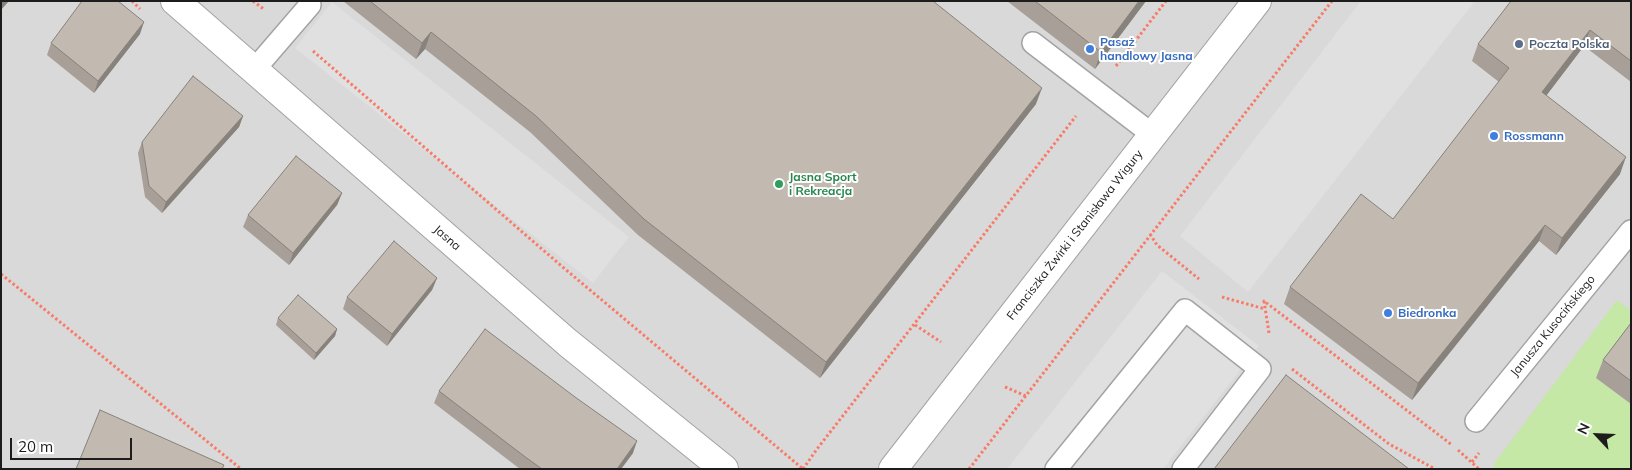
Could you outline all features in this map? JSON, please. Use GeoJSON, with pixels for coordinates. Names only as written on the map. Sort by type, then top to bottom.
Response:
{"type":"FeatureCollection","features":[{"type":"Feature","properties":{"kind":"street","name":"Jasna"},"geometry":{"type":"LineString","coordinates":[[175,1],[568,343],[724,469]]}},
{"type":"Feature","properties":{"kind":"street","name":"Franciszka Żwirki i Stanisława Wigury"},"geometry":{"type":"LineString","coordinates":[[900,467],[1257,1]]}},
{"type":"Feature","properties":{"kind":"lane"},"geometry":{"type":"LineString","coordinates":[[254,70],[310,5]]}},
{"type":"Feature","properties":{"kind":"lane"},"geometry":{"type":"LineString","coordinates":[[1032,43],[1153,135]]}},
{"type":"Feature","properties":{"kind":"lane","name":"Janusza Kusocińskiego"},"geometry":{"type":"LineString","coordinates":[[1476,421],[1630,232]]}},
{"type":"Feature","properties":{"kind":"lane"},"geometry":{"type":"LineString","coordinates":[[1056,469],[1185,310],[1266,361],[1183,469]]}},
{"type":"Feature","properties":{"kind":"path"},"geometry":{"type":"LineString","coordinates":[[254,1],[558,263],[803,469],[1166,1]]}},
{"type":"Feature","properties":{"kind":"path"},"geometry":{"type":"LineString","coordinates":[[969,469],[1332,1]]}},
{"type":"Feature","properties":{"kind":"path"},"geometry":{"type":"LineString","coordinates":[[1150,234],[1156,245],[1201,281],[1185,310]]}},
{"type":"Feature","properties":{"kind":"path"},"geometry":{"type":"LineString","coordinates":[[1,274],[241,469]]}},
{"type":"Feature","properties":{"kind":"path"},"geometry":{"type":"LineString","coordinates":[[1197,290],[1265,309]]}},
{"type":"Feature","properties":{"kind":"path"},"geometry":{"type":"LineString","coordinates":[[1435,469],[1389,444],[1266,361],[1264,301],[1479,469]]}},
{"type":"Feature","properties":{"kind":"path"},"geometry":{"type":"LineString","coordinates":[[915,325],[941,342]]}},
{"type":"Feature","properties":{"kind":"path"},"geometry":{"type":"LineString","coordinates":[[1005,387],[1026,396]]}},
{"type":"Feature","properties":{"kind":"path"},"geometry":{"type":"LineString","coordinates":[[1457,450],[1476,421]]}},
{"type":"Feature","properties":{"kind":"shaded area"},"geometry":{"type":"Polygon","coordinates":[[[1,1],[1631,1],[1631,469],[1,469],[1,1]]]}},
{"type":"Feature","properties":{"kind":"shaded area"},"geometry":{"type":"Polygon","coordinates":[[[1361,1],[1475,1],[1248,292],[1180,236],[1361,1]]]}},
{"type":"Feature","properties":{"kind":"shaded area"},"geometry":{"type":"Polygon","coordinates":[[[332,2],[629,237],[593,283],[295,48],[332,2]]]}},
{"type":"Feature","properties":{"kind":"shaded area"},"geometry":{"type":"Polygon","coordinates":[[[1162,271],[1259,346],[1163,469],[1007,469],[1162,271]]]}},
{"type":"Feature","properties":{"kind":"green space"},"geometry":{"type":"Polygon","coordinates":[[[1617,300],[1631,311],[1631,332],[1596,378],[1631,404],[1631,469],[1497,469],[1493,465],[1617,300]]]}},
{"type":"Feature","properties":{"kind":"building"},"geometry":{"type":"Polygon","coordinates":[[[82,1],[118,1],[144,22],[98,81],[51,43],[82,1]]]}},
{"type":"Feature","properties":{"kind":"building","name":"Jasna Sport i Rekreacja"},"geometry":{"type":"Polygon","coordinates":[[[370,1],[933,1],[1042,88],[826,362],[644,219],[536,116],[431,32],[422,43],[370,1]]]}},
{"type":"Feature","properties":{"kind":"building"},"geometry":{"type":"Polygon","coordinates":[[[1035,1],[1139,1],[1101,52],[1035,1]]]}},
{"type":"Feature","properties":{"kind":"building"},"geometry":{"type":"Polygon","coordinates":[[[1511,1],[1631,1],[1631,61],[1590,30],[1542,92],[1626,157],[1562,238],[1545,225],[1418,383],[1290,287],[1361,194],[1393,219],[1509,68],[1478,44],[1511,1]]]}},
{"type":"Feature","properties":{"kind":"building"},"geometry":{"type":"Polygon","coordinates":[[[193,76],[243,116],[166,202],[149,186],[142,142],[193,76]]]}},
{"type":"Feature","properties":{"kind":"building"},"geometry":{"type":"Polygon","coordinates":[[[296,156],[342,193],[293,253],[248,215],[296,156]]]}},
{"type":"Feature","properties":{"kind":"building"},"geometry":{"type":"Polygon","coordinates":[[[394,241],[437,278],[392,334],[347,297],[394,241]]]}},
{"type":"Feature","properties":{"kind":"building"},"geometry":{"type":"Polygon","coordinates":[[[298,295],[337,329],[316,353],[278,318],[298,295]]]}},
{"type":"Feature","properties":{"kind":"building"},"geometry":{"type":"Polygon","coordinates":[[[1631,323],[1631,381],[1603,360],[1631,323]]]}},
{"type":"Feature","properties":{"kind":"building"},"geometry":{"type":"Polygon","coordinates":[[[485,329],[637,441],[617,469],[542,469],[439,391],[485,329]]]}},
{"type":"Feature","properties":{"kind":"building"},"geometry":{"type":"Polygon","coordinates":[[[1286,375],[1409,469],[1214,469],[1286,375]]]}},
{"type":"Feature","properties":{"kind":"building"},"geometry":{"type":"Polygon","coordinates":[[[100,410],[224,465],[222,469],[76,469],[100,410]]]}},
{"type":"Feature","properties":{"kind":"place","name":"Poczta Polska"},"geometry":{"type":"Point","coordinates":[1519,44]}},
{"type":"Feature","properties":{"kind":"place","name":"Pasaż handlowy Jasna"},"geometry":{"type":"Point","coordinates":[1090,49]}},
{"type":"Feature","properties":{"kind":"place","name":"Rossmann"},"geometry":{"type":"Point","coordinates":[1494,136]}},
{"type":"Feature","properties":{"kind":"place","name":"Jasna Sport i Rekreacja"},"geometry":{"type":"Point","coordinates":[779,184]}},
{"type":"Feature","properties":{"kind":"place","name":"Biedronka"},"geometry":{"type":"Point","coordinates":[1388,313]}}]}
